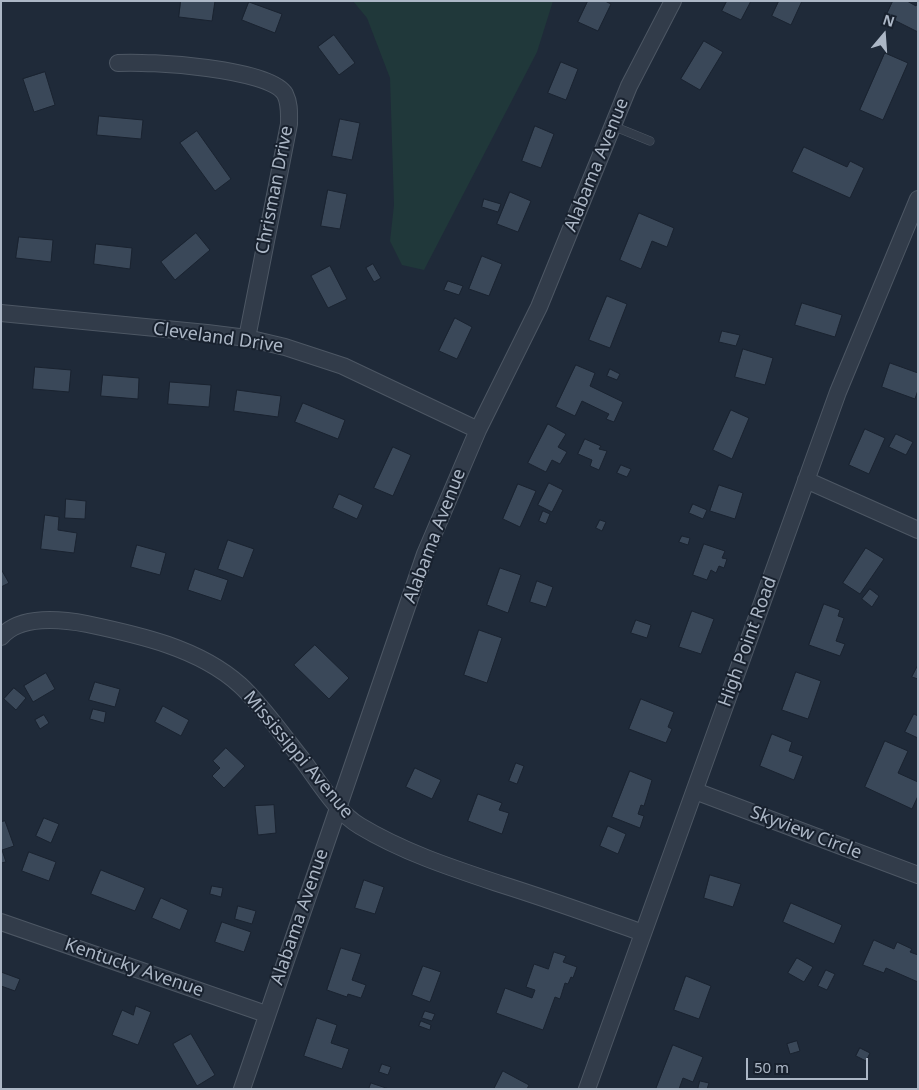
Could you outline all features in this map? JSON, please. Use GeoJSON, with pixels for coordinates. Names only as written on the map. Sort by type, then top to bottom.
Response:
{"type":"FeatureCollection","features":[{"type":"Feature","properties":{"kind":"street","name":"Alabama Avenue"},"geometry":{"type":"LineString","coordinates":[[242,1089],[266,1014],[425,554],[478,430],[539,307],[630,86],[673,1]]}},
{"type":"Feature","properties":{"kind":"street","name":"Chrisman Drive"},"geometry":{"type":"LineString","coordinates":[[118,63],[148,62],[247,75],[274,84],[284,94],[289,106],[289,124],[247,338]]}},
{"type":"Feature","properties":{"kind":"street","name":"High Point Road"},"geometry":{"type":"LineString","coordinates":[[587,1089],[806,480],[870,310],[918,199]]}},
{"type":"Feature","properties":{"kind":"street","name":"Cleveland Drive"},"geometry":{"type":"LineString","coordinates":[[1,313],[247,338],[291,348],[343,366],[478,430]]}},
{"type":"Feature","properties":{"kind":"street"},"geometry":{"type":"LineString","coordinates":[[806,480],[918,530]]}},
{"type":"Feature","properties":{"kind":"street","name":"Mississippi Avenue"},"geometry":{"type":"LineString","coordinates":[[4,633],[25,623],[71,621],[126,633],[191,654],[218,669],[241,686],[338,806],[357,825],[379,838],[442,865],[643,933]]}},
{"type":"Feature","properties":{"kind":"street","name":"Skyview Circle"},"geometry":{"type":"LineString","coordinates":[[695,791],[918,875]]}},
{"type":"Feature","properties":{"kind":"street","name":"Kentucky Avenue"},"geometry":{"type":"LineString","coordinates":[[1,922],[266,1014]]}},
{"type":"Feature","properties":{"kind":"lane"},"geometry":{"type":"LineString","coordinates":[[613,126],[650,141]]}},
{"type":"Feature","properties":{"kind":"green space"},"geometry":{"type":"Polygon","coordinates":[[[353,1],[553,1],[537,52],[424,270],[402,265],[390,241],[394,205],[390,78],[367,18],[353,1]]]}},
{"type":"Feature","properties":{"kind":"building"},"geometry":{"type":"Polygon","coordinates":[[[181,1],[215,1],[212,21],[179,17],[181,1]]]}},
{"type":"Feature","properties":{"kind":"building"},"geometry":{"type":"Polygon","coordinates":[[[588,1],[605,1],[611,4],[598,31],[578,22],[588,1]]]}},
{"type":"Feature","properties":{"kind":"building"},"geometry":{"type":"Polygon","coordinates":[[[727,1],[751,1],[741,20],[722,11],[727,1]]]}},
{"type":"Feature","properties":{"kind":"building"},"geometry":{"type":"Polygon","coordinates":[[[779,1],[802,1],[791,25],[772,16],[779,1]]]}},
{"type":"Feature","properties":{"kind":"building"},"geometry":{"type":"Polygon","coordinates":[[[893,1],[907,1],[916,6],[918,2],[918,32],[886,16],[893,1]]]}},
{"type":"Feature","properties":{"kind":"building"},"geometry":{"type":"Polygon","coordinates":[[[249,2],[282,14],[275,33],[242,20],[249,2]]]}},
{"type":"Feature","properties":{"kind":"building"},"geometry":{"type":"Polygon","coordinates":[[[334,35],[355,63],[339,75],[318,47],[334,35]]]}},
{"type":"Feature","properties":{"kind":"building"},"geometry":{"type":"Polygon","coordinates":[[[704,41],[723,52],[700,90],[681,79],[704,41]]]}},
{"type":"Feature","properties":{"kind":"building"},"geometry":{"type":"Polygon","coordinates":[[[885,53],[908,63],[883,120],[860,110],[885,53]]]}},
{"type":"Feature","properties":{"kind":"building"},"geometry":{"type":"Polygon","coordinates":[[[561,62],[578,69],[566,100],[548,93],[561,62]]]}},
{"type":"Feature","properties":{"kind":"building"},"geometry":{"type":"Polygon","coordinates":[[[45,72],[55,105],[34,112],[23,79],[45,72]]]}},
{"type":"Feature","properties":{"kind":"building"},"geometry":{"type":"Polygon","coordinates":[[[99,116],[143,120],[141,139],[97,135],[99,116]]]}},
{"type":"Feature","properties":{"kind":"building"},"geometry":{"type":"Polygon","coordinates":[[[340,119],[360,123],[352,160],[332,156],[340,119]]]}},
{"type":"Feature","properties":{"kind":"building"},"geometry":{"type":"Polygon","coordinates":[[[535,126],[554,134],[541,168],[522,161],[535,126]]]}},
{"type":"Feature","properties":{"kind":"building"},"geometry":{"type":"Polygon","coordinates":[[[197,131],[231,179],[215,191],[180,143],[197,131]]]}},
{"type":"Feature","properties":{"kind":"building"},"geometry":{"type":"Polygon","coordinates":[[[804,147],[847,167],[850,161],[864,168],[850,198],[792,172],[804,147]]]}},
{"type":"Feature","properties":{"kind":"building"},"geometry":{"type":"Polygon","coordinates":[[[328,190],[347,194],[340,229],[321,226],[328,190]]]}},
{"type":"Feature","properties":{"kind":"building"},"geometry":{"type":"Polygon","coordinates":[[[510,192],[531,201],[518,232],[497,224],[510,192]]]}},
{"type":"Feature","properties":{"kind":"building"},"geometry":{"type":"Polygon","coordinates":[[[484,199],[501,204],[498,212],[482,207],[484,199]]]}},
{"type":"Feature","properties":{"kind":"building"},"geometry":{"type":"Polygon","coordinates":[[[639,213],[674,228],[667,247],[652,241],[641,269],[620,260],[639,213]]]}},
{"type":"Feature","properties":{"kind":"building"},"geometry":{"type":"Polygon","coordinates":[[[196,233],[210,250],[175,280],[161,262],[196,233]]]}},
{"type":"Feature","properties":{"kind":"building"},"geometry":{"type":"Polygon","coordinates":[[[19,237],[53,240],[51,262],[16,258],[19,237]]]}},
{"type":"Feature","properties":{"kind":"building"},"geometry":{"type":"Polygon","coordinates":[[[96,244],[132,248],[130,269],[94,264],[96,244]]]}},
{"type":"Feature","properties":{"kind":"building"},"geometry":{"type":"Polygon","coordinates":[[[482,256],[502,264],[489,296],[469,289],[482,256]]]}},
{"type":"Feature","properties":{"kind":"building"},"geometry":{"type":"Polygon","coordinates":[[[373,264],[381,278],[374,282],[366,268],[373,264]]]}},
{"type":"Feature","properties":{"kind":"building"},"geometry":{"type":"Polygon","coordinates":[[[330,266],[347,299],[328,308],[311,276],[330,266]]]}},
{"type":"Feature","properties":{"kind":"building"},"geometry":{"type":"Polygon","coordinates":[[[448,281],[463,286],[459,295],[444,290],[448,281]]]}},
{"type":"Feature","properties":{"kind":"building"},"geometry":{"type":"Polygon","coordinates":[[[607,296],[627,304],[610,348],[589,340],[607,296]]]}},
{"type":"Feature","properties":{"kind":"building"},"geometry":{"type":"Polygon","coordinates":[[[802,303],[842,315],[835,337],[795,325],[802,303]]]}},
{"type":"Feature","properties":{"kind":"building"},"geometry":{"type":"Polygon","coordinates":[[[455,318],[472,327],[457,359],[439,351],[455,318]]]}},
{"type":"Feature","properties":{"kind":"building"},"geometry":{"type":"Polygon","coordinates":[[[722,331],[740,335],[736,346],[719,342],[722,331]]]}},
{"type":"Feature","properties":{"kind":"building"},"geometry":{"type":"Polygon","coordinates":[[[743,349],[773,358],[765,385],[735,377],[743,349]]]}},
{"type":"Feature","properties":{"kind":"building"},"geometry":{"type":"Polygon","coordinates":[[[890,363],[918,373],[918,390],[915,399],[882,387],[890,363]]]}},
{"type":"Feature","properties":{"kind":"building"},"geometry":{"type":"Polygon","coordinates":[[[576,365],[595,373],[590,386],[623,402],[614,422],[606,419],[609,414],[582,401],[575,416],[556,407],[576,365]]]}},
{"type":"Feature","properties":{"kind":"building"},"geometry":{"type":"Polygon","coordinates":[[[35,367],[71,370],[69,392],[33,389],[35,367]]]}},
{"type":"Feature","properties":{"kind":"building"},"geometry":{"type":"Polygon","coordinates":[[[610,369],[620,374],[617,380],[607,376],[610,369]]]}},
{"type":"Feature","properties":{"kind":"building"},"geometry":{"type":"Polygon","coordinates":[[[103,375],[139,378],[138,399],[101,396],[103,375]]]}},
{"type":"Feature","properties":{"kind":"building"},"geometry":{"type":"Polygon","coordinates":[[[170,382],[211,385],[209,407],[168,404],[170,382]]]}},
{"type":"Feature","properties":{"kind":"building"},"geometry":{"type":"Polygon","coordinates":[[[237,390],[281,396],[278,417],[234,411],[237,390]]]}},
{"type":"Feature","properties":{"kind":"building"},"geometry":{"type":"Polygon","coordinates":[[[303,403],[345,420],[338,439],[295,422],[303,403]]]}},
{"type":"Feature","properties":{"kind":"building"},"geometry":{"type":"Polygon","coordinates":[[[731,410],[749,418],[732,459],[713,450],[731,410]]]}},
{"type":"Feature","properties":{"kind":"building"},"geometry":{"type":"Polygon","coordinates":[[[548,424],[566,434],[558,447],[567,452],[560,464],[552,460],[546,472],[528,463],[548,424]]]}},
{"type":"Feature","properties":{"kind":"building"},"geometry":{"type":"Polygon","coordinates":[[[865,429],[885,438],[869,474],[849,465],[865,429]]]}},
{"type":"Feature","properties":{"kind":"building"},"geometry":{"type":"Polygon","coordinates":[[[896,434],[913,442],[906,455],[889,447],[896,434]]]}},
{"type":"Feature","properties":{"kind":"building"},"geometry":{"type":"Polygon","coordinates":[[[585,439],[601,446],[599,449],[607,451],[599,470],[590,466],[592,460],[578,454],[585,439]]]}},
{"type":"Feature","properties":{"kind":"building"},"geometry":{"type":"Polygon","coordinates":[[[393,447],[411,455],[393,496],[374,488],[393,447]]]}},
{"type":"Feature","properties":{"kind":"building"},"geometry":{"type":"Polygon","coordinates":[[[621,465],[631,469],[627,477],[617,473],[621,465]]]}},
{"type":"Feature","properties":{"kind":"building"},"geometry":{"type":"Polygon","coordinates":[[[549,483],[563,490],[552,512],[538,505],[549,483]]]}},
{"type":"Feature","properties":{"kind":"building"},"geometry":{"type":"Polygon","coordinates":[[[518,484],[536,491],[520,527],[503,519],[518,484]]]}},
{"type":"Feature","properties":{"kind":"building"},"geometry":{"type":"Polygon","coordinates":[[[719,485],[743,493],[735,519],[710,511],[719,485]]]}},
{"type":"Feature","properties":{"kind":"building"},"geometry":{"type":"Polygon","coordinates":[[[339,494],[363,505],[357,519],[333,508],[339,494]]]}},
{"type":"Feature","properties":{"kind":"building"},"geometry":{"type":"Polygon","coordinates":[[[66,499],[86,501],[85,519],[65,518],[66,499]]]}},
{"type":"Feature","properties":{"kind":"building"},"geometry":{"type":"Polygon","coordinates":[[[693,504],[707,510],[703,519],[689,513],[693,504]]]}},
{"type":"Feature","properties":{"kind":"building"},"geometry":{"type":"Polygon","coordinates":[[[543,511],[550,514],[546,524],[539,521],[543,511]]]}},
{"type":"Feature","properties":{"kind":"building"},"geometry":{"type":"Polygon","coordinates":[[[45,515],[59,517],[58,530],[77,533],[74,553],[41,549],[45,515]]]}},
{"type":"Feature","properties":{"kind":"building"},"geometry":{"type":"Polygon","coordinates":[[[600,520],[606,522],[602,531],[596,528],[600,520]]]}},
{"type":"Feature","properties":{"kind":"building"},"geometry":{"type":"Polygon","coordinates":[[[682,536],[690,538],[688,545],[679,542],[682,536]]]}},
{"type":"Feature","properties":{"kind":"building"},"geometry":{"type":"Polygon","coordinates":[[[228,540],[254,549],[243,578],[218,569],[228,540]]]}},
{"type":"Feature","properties":{"kind":"building"},"geometry":{"type":"Polygon","coordinates":[[[704,544],[725,551],[722,558],[727,559],[724,568],[719,566],[716,573],[711,570],[707,580],[693,575],[704,544]]]}},
{"type":"Feature","properties":{"kind":"building"},"geometry":{"type":"Polygon","coordinates":[[[137,545],[166,553],[160,575],[131,567],[137,545]]]}},
{"type":"Feature","properties":{"kind":"building"},"geometry":{"type":"Polygon","coordinates":[[[866,548],[884,559],[860,594],[843,583],[866,548]]]}},
{"type":"Feature","properties":{"kind":"building"},"geometry":{"type":"Polygon","coordinates":[[[500,568],[521,575],[508,613],[487,605],[500,568]]]}},
{"type":"Feature","properties":{"kind":"building"},"geometry":{"type":"Polygon","coordinates":[[[1,569],[9,583],[1,587],[1,569]]]}},
{"type":"Feature","properties":{"kind":"building"},"geometry":{"type":"Polygon","coordinates":[[[195,569],[228,580],[221,601],[188,590],[195,569]]]}},
{"type":"Feature","properties":{"kind":"building"},"geometry":{"type":"Polygon","coordinates":[[[537,581],[553,587],[546,607],[530,602],[537,581]]]}},
{"type":"Feature","properties":{"kind":"building"},"geometry":{"type":"Polygon","coordinates":[[[870,589],[879,596],[872,607],[862,599],[870,589]]]}},
{"type":"Feature","properties":{"kind":"building"},"geometry":{"type":"Polygon","coordinates":[[[824,604],[840,610],[838,616],[844,618],[836,641],[845,644],[840,656],[809,645],[824,604]]]}},
{"type":"Feature","properties":{"kind":"building"},"geometry":{"type":"Polygon","coordinates":[[[692,611],[714,619],[701,654],[679,647],[692,611]]]}},
{"type":"Feature","properties":{"kind":"building"},"geometry":{"type":"Polygon","coordinates":[[[636,620],[651,625],[647,638],[631,633],[636,620]]]}},
{"type":"Feature","properties":{"kind":"building"},"geometry":{"type":"Polygon","coordinates":[[[479,630],[502,638],[487,683],[464,675],[479,630]]]}},
{"type":"Feature","properties":{"kind":"building"},"geometry":{"type":"Polygon","coordinates":[[[315,645],[349,678],[329,699],[294,665],[315,645]]]}},
{"type":"Feature","properties":{"kind":"building"},"geometry":{"type":"Polygon","coordinates":[[[918,665],[918,679],[912,677],[918,665]]]}},
{"type":"Feature","properties":{"kind":"building"},"geometry":{"type":"Polygon","coordinates":[[[796,672],[821,681],[808,719],[782,710],[796,672]]]}},
{"type":"Feature","properties":{"kind":"building"},"geometry":{"type":"Polygon","coordinates":[[[46,673],[55,689],[33,702],[24,686],[46,673]]]}},
{"type":"Feature","properties":{"kind":"building"},"geometry":{"type":"Polygon","coordinates":[[[95,682],[120,689],[115,707],[89,700],[95,682]]]}},
{"type":"Feature","properties":{"kind":"building"},"geometry":{"type":"Polygon","coordinates":[[[14,688],[26,698],[16,710],[4,699],[14,688]]]}},
{"type":"Feature","properties":{"kind":"building"},"geometry":{"type":"Polygon","coordinates":[[[641,699],[674,712],[668,727],[672,729],[666,743],[629,729],[641,699]]]}},
{"type":"Feature","properties":{"kind":"building"},"geometry":{"type":"Polygon","coordinates":[[[163,706],[189,720],[181,736],[155,722],[163,706]]]}},
{"type":"Feature","properties":{"kind":"building"},"geometry":{"type":"Polygon","coordinates":[[[93,709],[106,712],[104,723],[90,719],[93,709]]]}},
{"type":"Feature","properties":{"kind":"building"},"geometry":{"type":"Polygon","coordinates":[[[914,714],[918,716],[918,738],[905,732],[914,714]]]}},
{"type":"Feature","properties":{"kind":"building"},"geometry":{"type":"Polygon","coordinates":[[[44,715],[49,723],[40,729],[35,720],[44,715]]]}},
{"type":"Feature","properties":{"kind":"building"},"geometry":{"type":"Polygon","coordinates":[[[772,734],[792,742],[789,751],[803,756],[794,780],[760,766],[772,734]]]}},
{"type":"Feature","properties":{"kind":"building"},"geometry":{"type":"Polygon","coordinates":[[[885,741],[908,751],[898,773],[918,782],[918,796],[912,809],[865,787],[885,741]]]}},
{"type":"Feature","properties":{"kind":"building"},"geometry":{"type":"Polygon","coordinates":[[[226,748],[245,766],[224,788],[212,776],[220,768],[213,761],[226,748]]]}},
{"type":"Feature","properties":{"kind":"building"},"geometry":{"type":"Polygon","coordinates":[[[516,763],[524,766],[517,784],[509,781],[516,763]]]}},
{"type":"Feature","properties":{"kind":"building"},"geometry":{"type":"Polygon","coordinates":[[[415,768],[441,780],[432,799],[406,787],[415,768]]]}},
{"type":"Feature","properties":{"kind":"building"},"geometry":{"type":"Polygon","coordinates":[[[630,771],[652,780],[644,806],[641,805],[638,814],[644,816],[640,828],[612,817],[630,771]]]}},
{"type":"Feature","properties":{"kind":"building"},"geometry":{"type":"Polygon","coordinates":[[[478,794],[502,803],[499,810],[509,813],[502,834],[468,821],[478,794]]]}},
{"type":"Feature","properties":{"kind":"building"},"geometry":{"type":"Polygon","coordinates":[[[274,805],[276,833],[258,835],[255,806],[274,805]]]}},
{"type":"Feature","properties":{"kind":"building"},"geometry":{"type":"Polygon","coordinates":[[[44,818],[59,824],[51,843],[36,836],[44,818]]]}},
{"type":"Feature","properties":{"kind":"building"},"geometry":{"type":"Polygon","coordinates":[[[5,821],[14,846],[2,850],[6,862],[1,863],[1,822],[5,821]]]}},
{"type":"Feature","properties":{"kind":"building"},"geometry":{"type":"Polygon","coordinates":[[[608,826],[626,834],[618,854],[600,846],[608,826]]]}},
{"type":"Feature","properties":{"kind":"building"},"geometry":{"type":"Polygon","coordinates":[[[29,852],[56,862],[49,881],[22,871],[29,852]]]}},
{"type":"Feature","properties":{"kind":"building"},"geometry":{"type":"Polygon","coordinates":[[[101,870],[145,888],[135,911],[91,894],[101,870]]]}},
{"type":"Feature","properties":{"kind":"building"},"geometry":{"type":"Polygon","coordinates":[[[710,875],[741,884],[733,907],[704,898],[710,875]]]}},
{"type":"Feature","properties":{"kind":"building"},"geometry":{"type":"Polygon","coordinates":[[[364,880],[384,887],[375,914],[355,908],[364,880]]]}},
{"type":"Feature","properties":{"kind":"building"},"geometry":{"type":"Polygon","coordinates":[[[212,886],[223,888],[221,897],[210,894],[212,886]]]}},
{"type":"Feature","properties":{"kind":"building"},"geometry":{"type":"Polygon","coordinates":[[[161,898],[188,910],[180,930],[152,918],[161,898]]]}},
{"type":"Feature","properties":{"kind":"building"},"geometry":{"type":"Polygon","coordinates":[[[791,903],[842,925],[834,944],[783,922],[791,903]]]}},
{"type":"Feature","properties":{"kind":"building"},"geometry":{"type":"Polygon","coordinates":[[[238,906],[256,911],[252,924],[235,919],[238,906]]]}},
{"type":"Feature","properties":{"kind":"building"},"geometry":{"type":"Polygon","coordinates":[[[222,922],[251,932],[244,952],[215,942],[222,922]]]}},
{"type":"Feature","properties":{"kind":"building"},"geometry":{"type":"Polygon","coordinates":[[[874,940],[894,949],[897,942],[912,949],[910,952],[918,955],[918,982],[886,968],[884,973],[863,965],[874,940]]]}},
{"type":"Feature","properties":{"kind":"building"},"geometry":{"type":"Polygon","coordinates":[[[341,948],[361,954],[352,980],[366,985],[361,998],[348,994],[347,997],[327,990],[341,948]]]}},
{"type":"Feature","properties":{"kind":"building"},"geometry":{"type":"Polygon","coordinates":[[[554,952],[566,956],[563,962],[577,967],[573,978],[571,977],[568,984],[565,983],[560,999],[555,997],[543,1030],[496,1013],[505,988],[532,998],[535,990],[526,987],[534,964],[548,969],[554,952]]]}},
{"type":"Feature","properties":{"kind":"building"},"geometry":{"type":"Polygon","coordinates":[[[797,958],[813,967],[804,982],[788,973],[797,958]]]}},
{"type":"Feature","properties":{"kind":"building"},"geometry":{"type":"Polygon","coordinates":[[[423,966],[441,972],[430,1002],[412,995],[423,966]]]}},
{"type":"Feature","properties":{"kind":"building"},"geometry":{"type":"Polygon","coordinates":[[[826,970],[835,974],[827,990],[818,986],[826,970]]]}},
{"type":"Feature","properties":{"kind":"building"},"geometry":{"type":"Polygon","coordinates":[[[1,972],[20,979],[15,991],[1,986],[1,972]]]}},
{"type":"Feature","properties":{"kind":"building"},"geometry":{"type":"Polygon","coordinates":[[[686,976],[711,986],[699,1019],[674,1010],[686,976]]]}},
{"type":"Feature","properties":{"kind":"building"},"geometry":{"type":"Polygon","coordinates":[[[136,1006],[151,1012],[138,1045],[112,1035],[122,1010],[133,1015],[136,1006]]]}},
{"type":"Feature","properties":{"kind":"building"},"geometry":{"type":"Polygon","coordinates":[[[425,1011],[435,1014],[432,1021],[422,1018],[425,1011]]]}},
{"type":"Feature","properties":{"kind":"building"},"geometry":{"type":"Polygon","coordinates":[[[317,1018],[337,1025],[331,1043],[349,1049],[342,1069],[304,1056],[317,1018]]]}},
{"type":"Feature","properties":{"kind":"building"},"geometry":{"type":"Polygon","coordinates":[[[421,1021],[431,1025],[430,1030],[419,1026],[421,1021]]]}},
{"type":"Feature","properties":{"kind":"building"},"geometry":{"type":"Polygon","coordinates":[[[191,1034],[215,1075],[197,1086],[173,1044],[191,1034]]]}},
{"type":"Feature","properties":{"kind":"building"},"geometry":{"type":"Polygon","coordinates":[[[797,1041],[800,1051],[790,1054],[787,1044],[797,1041]]]}},
{"type":"Feature","properties":{"kind":"building"},"geometry":{"type":"Polygon","coordinates":[[[673,1045],[703,1057],[693,1082],[683,1078],[679,1089],[656,1089],[673,1045]]]}},
{"type":"Feature","properties":{"kind":"building"},"geometry":{"type":"Polygon","coordinates":[[[860,1048],[870,1053],[866,1061],[856,1056],[860,1048]]]}},
{"type":"Feature","properties":{"kind":"building"},"geometry":{"type":"Polygon","coordinates":[[[382,1064],[391,1067],[388,1075],[379,1072],[382,1064]]]}},
{"type":"Feature","properties":{"kind":"building"},"geometry":{"type":"Polygon","coordinates":[[[503,1071],[529,1085],[527,1089],[494,1089],[503,1071]]]}},
{"type":"Feature","properties":{"kind":"building"},"geometry":{"type":"Polygon","coordinates":[[[700,1081],[709,1083],[707,1089],[698,1089],[700,1081]]]}},
{"type":"Feature","properties":{"kind":"building"},"geometry":{"type":"Polygon","coordinates":[[[371,1083],[389,1089],[369,1089],[371,1083]]]}}]}
